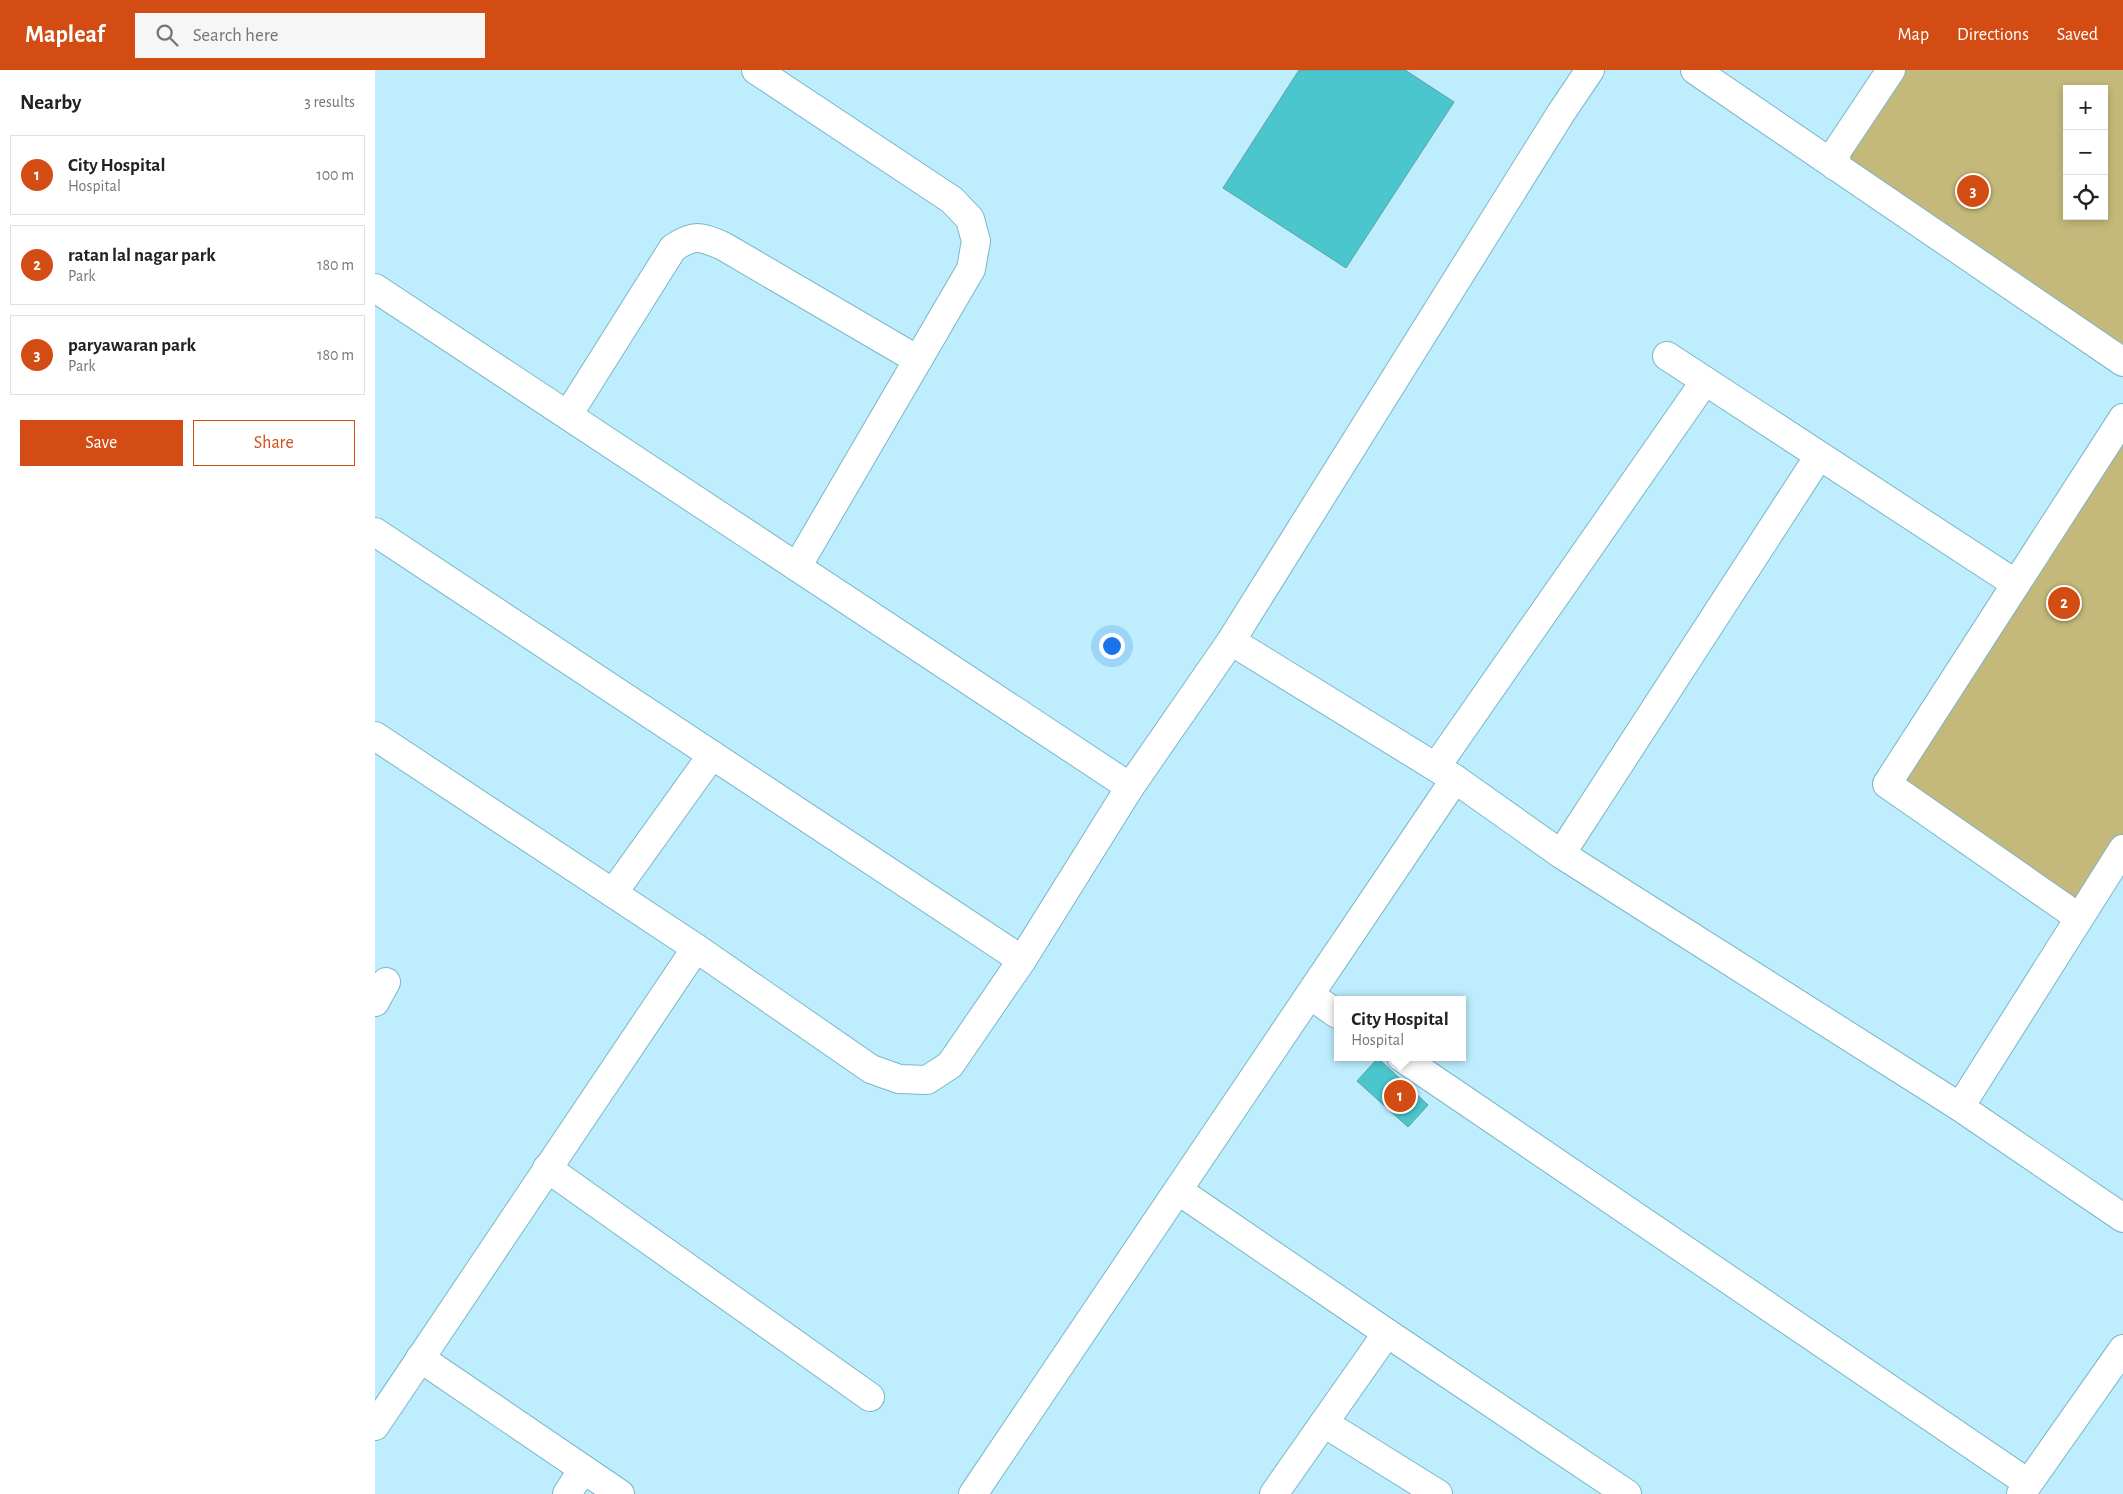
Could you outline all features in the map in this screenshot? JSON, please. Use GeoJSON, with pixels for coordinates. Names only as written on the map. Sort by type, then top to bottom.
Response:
{"type":"FeatureCollection","features":[{"type":"Feature","properties":{"kind":"street"},"geometry":{"type":"LineString","coordinates":[[756,70],[952,200],[970,219],[977,241],[971,269],[797,567]]}},
{"type":"Feature","properties":{"kind":"street"},"geometry":{"type":"LineString","coordinates":[[375,736],[696,948],[871,1069],[899,1079],[927,1080],[951,1065],[1022,960],[1130,787],[1231,641],[1561,113],[1590,70]]}},
{"type":"Feature","properties":{"kind":"street"},"geometry":{"type":"LineString","coordinates":[[1695,70],[2123,362]]}},
{"type":"Feature","properties":{"kind":"street"},"geometry":{"type":"LineString","coordinates":[[1835,166],[1837,151],[1891,70]]}},
{"type":"Feature","properties":{"kind":"street"},"geometry":{"type":"LineString","coordinates":[[568,415],[673,248],[687,238],[705,238],[723,246],[918,360]]}},
{"type":"Feature","properties":{"kind":"street"},"geometry":{"type":"LineString","coordinates":[[375,288],[1130,787]]}},
{"type":"Feature","properties":{"kind":"street"},"geometry":{"type":"LineString","coordinates":[[1667,356],[2016,584]]}},
{"type":"Feature","properties":{"kind":"street"},"geometry":{"type":"LineString","coordinates":[[973,1494],[1310,995],[1446,773],[1705,381]]}},
{"type":"Feature","properties":{"kind":"street"},"geometry":{"type":"LineString","coordinates":[[2078,917],[1887,784],[2123,418]]}},
{"type":"Feature","properties":{"kind":"street"},"geometry":{"type":"LineString","coordinates":[[1561,854],[1819,456]]}},
{"type":"Feature","properties":{"kind":"street"},"geometry":{"type":"LineString","coordinates":[[375,532],[1022,960]]}},
{"type":"Feature","properties":{"kind":"street"},"geometry":{"type":"LineString","coordinates":[[1231,641],[1446,773],[1561,854],[1960,1107],[2123,1218]]}},
{"type":"Feature","properties":{"kind":"street"},"geometry":{"type":"LineString","coordinates":[[613,893],[712,755]]}},
{"type":"Feature","properties":{"kind":"street"},"geometry":{"type":"LineString","coordinates":[[1960,1107],[2078,917],[2123,849]]}},
{"type":"Feature","properties":{"kind":"street"},"geometry":{"type":"LineString","coordinates":[[375,1426],[696,948]]}},
{"type":"Feature","properties":{"kind":"street"},"geometry":{"type":"LineString","coordinates":[[1310,995],[1334,1012]]}},
{"type":"Feature","properties":{"kind":"street"},"geometry":{"type":"LineString","coordinates":[[1407,1061],[2024,1488],[2123,1349]]}},
{"type":"Feature","properties":{"kind":"street"},"geometry":{"type":"LineString","coordinates":[[547,1168],[870,1397]]}},
{"type":"Feature","properties":{"kind":"street"},"geometry":{"type":"LineString","coordinates":[[1179,1191],[1627,1494]]}},
{"type":"Feature","properties":{"kind":"street"},"geometry":{"type":"LineString","coordinates":[[1274,1494],[1387,1333]]}},
{"type":"Feature","properties":{"kind":"street"},"geometry":{"type":"LineString","coordinates":[[421,1358],[621,1494]]}},
{"type":"Feature","properties":{"kind":"street"},"geometry":{"type":"LineString","coordinates":[[1324,1423],[1438,1494]]}},
{"type":"Feature","properties":{"kind":"street"},"geometry":{"type":"LineString","coordinates":[[567,1494],[583,1469]]}},
{"type":"Feature","properties":{"kind":"shaded area"},"geometry":{"type":"Polygon","coordinates":[[[1899,70],[2123,70],[2123,358],[1842,166],[1899,70]]]}},
{"type":"Feature","properties":{"kind":"shaded area"},"geometry":{"type":"Polygon","coordinates":[[[2123,420],[2123,852],[2080,918],[1888,785],[2123,420]]]}},
{"type":"Feature","properties":{"kind":"building"},"geometry":{"type":"Polygon","coordinates":[[[1299,70],[1405,70],[1454,102],[1346,268],[1223,188],[1299,70]]]}},
{"type":"Feature","properties":{"kind":"building"},"geometry":{"type":"Polygon","coordinates":[[[1375,1061],[1381,1061],[1428,1105],[1408,1127],[1357,1081],[1375,1061]]]}},
{"type":"Feature","properties":{"kind":"place","name":"paryawaran park"},"geometry":{"type":"Point","coordinates":[1973,191]}},
{"type":"Feature","properties":{"kind":"place","name":"ratan lal nagar park"},"geometry":{"type":"Point","coordinates":[2064,603]}},
{"type":"Feature","properties":{"kind":"place","name":"City Hospital"},"geometry":{"type":"Point","coordinates":[1400,1096]}}]}
